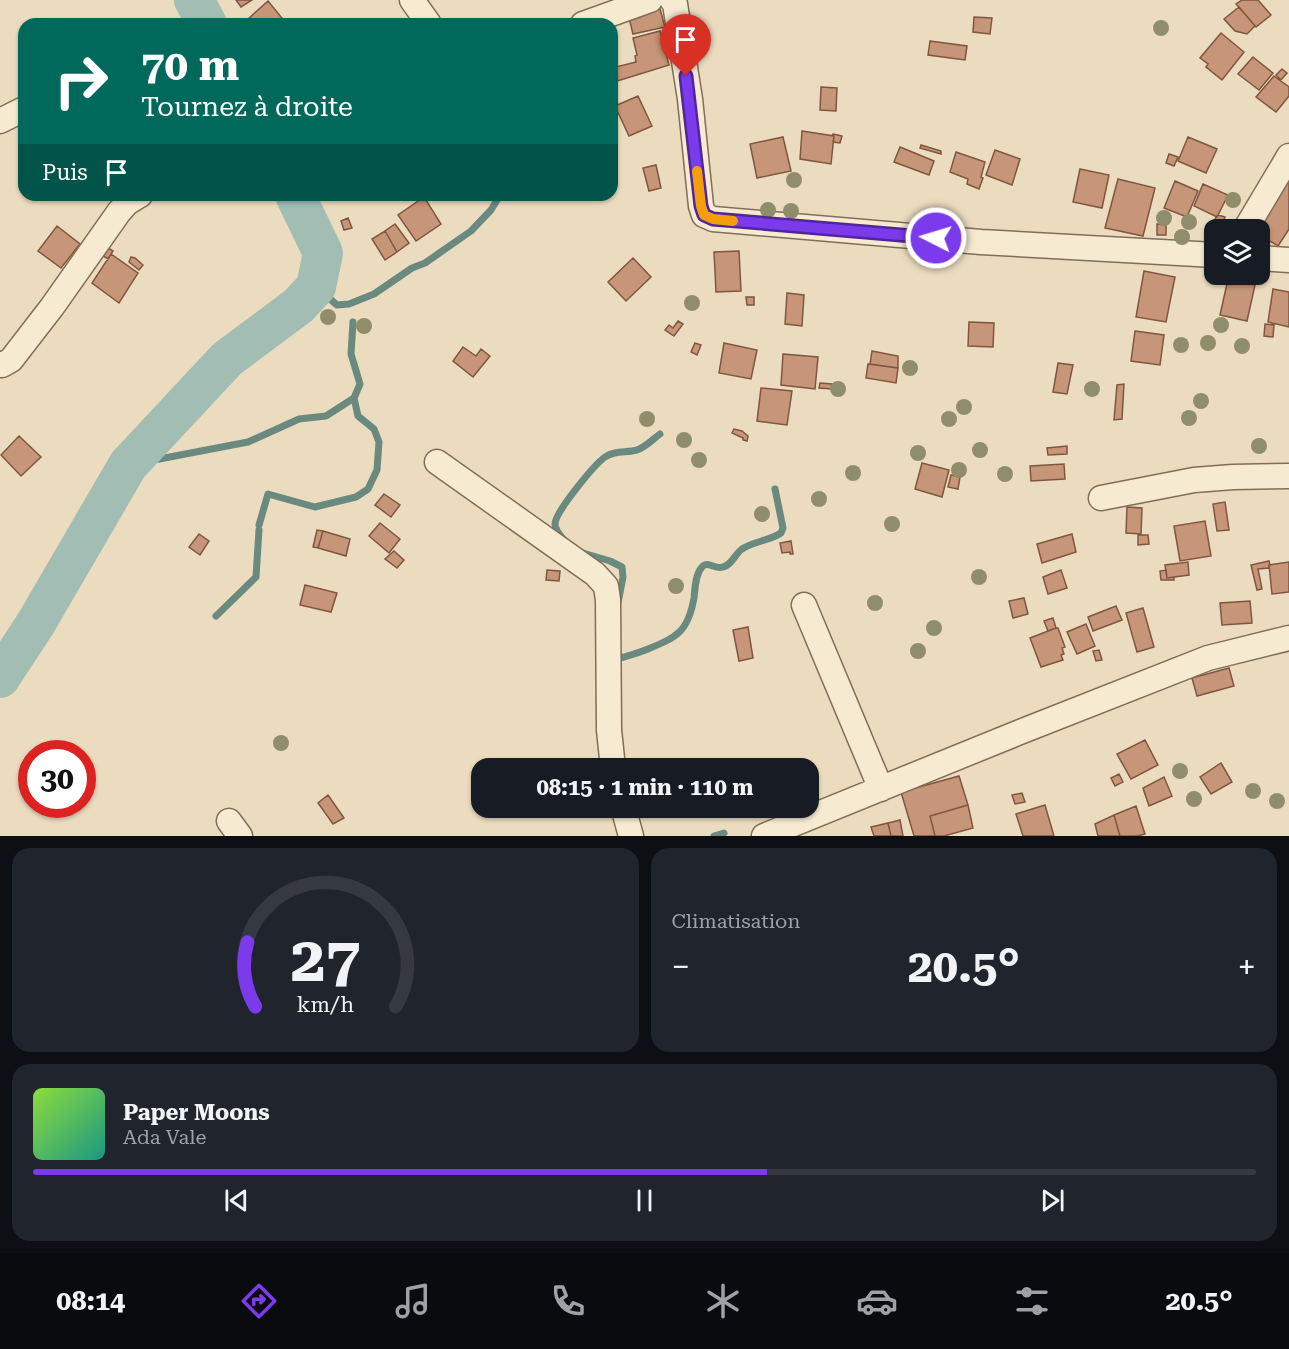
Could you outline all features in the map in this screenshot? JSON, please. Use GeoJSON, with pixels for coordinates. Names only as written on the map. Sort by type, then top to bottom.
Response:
{"type":"FeatureCollection","features":[{"type":"Feature","properties":{"kind":"street"},"geometry":{"type":"LineString","coordinates":[[412,0],[425,18]]}},
{"type":"Feature","properties":{"kind":"street"},"geometry":{"type":"LineString","coordinates":[[600,18],[650,0]]}},
{"type":"Feature","properties":{"kind":"street"},"geometry":{"type":"LineString","coordinates":[[672,0],[675,4],[690,99],[701,206],[704,215],[713,219],[981,242],[1204,254]]}},
{"type":"Feature","properties":{"kind":"street"},"geometry":{"type":"LineString","coordinates":[[0,121],[18,112]]}},
{"type":"Feature","properties":{"kind":"street"},"geometry":{"type":"LineString","coordinates":[[1252,219],[1289,156]]}},
{"type":"Feature","properties":{"kind":"street"},"geometry":{"type":"LineString","coordinates":[[0,364],[11,360],[129,201]]}},
{"type":"Feature","properties":{"kind":"street"},"geometry":{"type":"LineString","coordinates":[[1270,259],[1289,260]]}},
{"type":"Feature","properties":{"kind":"street"},"geometry":{"type":"LineString","coordinates":[[437,462],[595,574],[606,586],[609,730],[613,758]]}},
{"type":"Feature","properties":{"kind":"street"},"geometry":{"type":"LineString","coordinates":[[1101,498],[1194,480],[1289,476]]}},
{"type":"Feature","properties":{"kind":"street"},"geometry":{"type":"LineString","coordinates":[[804,605],[880,789]]}},
{"type":"Feature","properties":{"kind":"street"},"geometry":{"type":"LineString","coordinates":[[764,836],[1208,658],[1289,638]]}},
{"type":"Feature","properties":{"kind":"street"},"geometry":{"type":"LineString","coordinates":[[626,818],[631,836]]}},
{"type":"Feature","properties":{"kind":"building"},"geometry":{"type":"Polygon","coordinates":[[[236,0],[252,0],[241,7],[236,0]]]}},
{"type":"Feature","properties":{"kind":"building"},"geometry":{"type":"Polygon","coordinates":[[[1242,0],[1258,0],[1271,15],[1256,27],[1236,4],[1242,0]]]}},
{"type":"Feature","properties":{"kind":"building"},"geometry":{"type":"Polygon","coordinates":[[[268,1],[282,18],[249,18],[268,1]]]}},
{"type":"Feature","properties":{"kind":"building"},"geometry":{"type":"Polygon","coordinates":[[[1239,7],[1255,26],[1247,34],[1235,31],[1224,19],[1239,7]]]}},
{"type":"Feature","properties":{"kind":"building"},"geometry":{"type":"Polygon","coordinates":[[[660,9],[665,27],[633,34],[629,18],[660,9]]]}},
{"type":"Feature","properties":{"kind":"building"},"geometry":{"type":"Polygon","coordinates":[[[974,17],[992,18],[990,34],[973,32],[974,17]]]}},
{"type":"Feature","properties":{"kind":"building"},"geometry":{"type":"Polygon","coordinates":[[[660,31],[669,65],[618,81],[618,66],[636,62],[635,56],[637,55],[633,38],[660,31]]]}},
{"type":"Feature","properties":{"kind":"building"},"geometry":{"type":"Polygon","coordinates":[[[1221,33],[1244,52],[1222,80],[1206,67],[1208,64],[1200,58],[1221,33]]]}},
{"type":"Feature","properties":{"kind":"building"},"geometry":{"type":"Polygon","coordinates":[[[930,41],[967,46],[965,60],[928,55],[930,41]]]}},
{"type":"Feature","properties":{"kind":"building"},"geometry":{"type":"Polygon","coordinates":[[[1253,57],[1273,73],[1259,90],[1238,74],[1253,57]]]}},
{"type":"Feature","properties":{"kind":"building"},"geometry":{"type":"Polygon","coordinates":[[[1282,69],[1287,73],[1281,80],[1276,75],[1282,69]]]}},
{"type":"Feature","properties":{"kind":"building"},"geometry":{"type":"Polygon","coordinates":[[[1274,76],[1289,87],[1289,96],[1276,112],[1256,97],[1274,76]]]}},
{"type":"Feature","properties":{"kind":"building"},"geometry":{"type":"Polygon","coordinates":[[[821,87],[837,88],[836,111],[820,110],[821,87]]]}},
{"type":"Feature","properties":{"kind":"building"},"geometry":{"type":"Polygon","coordinates":[[[638,96],[652,126],[629,136],[618,112],[618,105],[638,96]]]}},
{"type":"Feature","properties":{"kind":"building"},"geometry":{"type":"Polygon","coordinates":[[[802,131],[834,136],[831,164],[800,159],[802,131]]]}},
{"type":"Feature","properties":{"kind":"building"},"geometry":{"type":"Polygon","coordinates":[[[833,134],[842,136],[840,143],[833,142],[833,134]]]}},
{"type":"Feature","properties":{"kind":"building"},"geometry":{"type":"Polygon","coordinates":[[[783,137],[791,171],[757,178],[750,144],[783,137]]]}},
{"type":"Feature","properties":{"kind":"building"},"geometry":{"type":"Polygon","coordinates":[[[1188,137],[1217,149],[1206,173],[1178,161],[1188,137]]]}},
{"type":"Feature","properties":{"kind":"building"},"geometry":{"type":"Polygon","coordinates":[[[921,145],[941,151],[941,154],[920,148],[921,145]]]}},
{"type":"Feature","properties":{"kind":"building"},"geometry":{"type":"Polygon","coordinates":[[[900,147],[934,161],[929,175],[894,162],[900,147]]]}},
{"type":"Feature","properties":{"kind":"building"},"geometry":{"type":"Polygon","coordinates":[[[995,150],[1020,159],[1012,185],[986,175],[995,150]]]}},
{"type":"Feature","properties":{"kind":"building"},"geometry":{"type":"Polygon","coordinates":[[[956,152],[985,162],[979,189],[967,184],[968,179],[950,172],[956,152]]]}},
{"type":"Feature","properties":{"kind":"building"},"geometry":{"type":"Polygon","coordinates":[[[1169,154],[1178,157],[1174,166],[1166,163],[1169,154]]]}},
{"type":"Feature","properties":{"kind":"building"},"geometry":{"type":"Polygon","coordinates":[[[656,165],[661,188],[649,191],[643,168],[656,165]]]}},
{"type":"Feature","properties":{"kind":"building"},"geometry":{"type":"Polygon","coordinates":[[[1080,169],[1109,175],[1102,208],[1073,202],[1080,169]]]}},
{"type":"Feature","properties":{"kind":"building"},"geometry":{"type":"Polygon","coordinates":[[[1289,178],[1289,229],[1278,246],[1270,241],[1270,219],[1265,219],[1289,178]]]}},
{"type":"Feature","properties":{"kind":"building"},"geometry":{"type":"Polygon","coordinates":[[[1118,179],[1155,188],[1143,236],[1105,228],[1118,179]]]}},
{"type":"Feature","properties":{"kind":"building"},"geometry":{"type":"Polygon","coordinates":[[[1175,181],[1198,191],[1187,217],[1164,208],[1175,181]]]}},
{"type":"Feature","properties":{"kind":"building"},"geometry":{"type":"Polygon","coordinates":[[[1203,184],[1228,195],[1217,217],[1194,206],[1203,184]]]}},
{"type":"Feature","properties":{"kind":"building"},"geometry":{"type":"Polygon","coordinates":[[[418,201],[427,201],[441,224],[416,241],[398,215],[418,201]]]}},
{"type":"Feature","properties":{"kind":"building"},"geometry":{"type":"Polygon","coordinates":[[[1218,215],[1225,217],[1224,219],[1215,219],[1218,215]]]}},
{"type":"Feature","properties":{"kind":"building"},"geometry":{"type":"Polygon","coordinates":[[[348,218],[352,228],[344,230],[341,221],[348,218]]]}},
{"type":"Feature","properties":{"kind":"building"},"geometry":{"type":"Polygon","coordinates":[[[395,224],[409,243],[397,252],[385,231],[395,224]]]}},
{"type":"Feature","properties":{"kind":"building"},"geometry":{"type":"Polygon","coordinates":[[[1157,224],[1166,225],[1166,235],[1157,235],[1157,224]]]}},
{"type":"Feature","properties":{"kind":"building"},"geometry":{"type":"Polygon","coordinates":[[[57,226],[80,244],[61,268],[38,251],[57,226]]]}},
{"type":"Feature","properties":{"kind":"building"},"geometry":{"type":"Polygon","coordinates":[[[385,231],[397,252],[385,260],[372,239],[385,231]]]}},
{"type":"Feature","properties":{"kind":"building"},"geometry":{"type":"Polygon","coordinates":[[[105,246],[113,251],[108,259],[100,254],[105,246]]]}},
{"type":"Feature","properties":{"kind":"building"},"geometry":{"type":"Polygon","coordinates":[[[739,251],[741,291],[716,292],[714,252],[739,251]]]}},
{"type":"Feature","properties":{"kind":"building"},"geometry":{"type":"Polygon","coordinates":[[[111,254],[138,273],[119,303],[92,283],[111,254]]]}},
{"type":"Feature","properties":{"kind":"building"},"geometry":{"type":"Polygon","coordinates":[[[131,257],[143,265],[139,270],[129,262],[131,257]]]}},
{"type":"Feature","properties":{"kind":"building"},"geometry":{"type":"Polygon","coordinates":[[[633,258],[651,277],[626,301],[608,282],[633,258]]]}},
{"type":"Feature","properties":{"kind":"building"},"geometry":{"type":"Polygon","coordinates":[[[1144,271],[1175,277],[1166,322],[1136,317],[1144,271]]]}},
{"type":"Feature","properties":{"kind":"building"},"geometry":{"type":"Polygon","coordinates":[[[1227,285],[1255,285],[1247,321],[1220,315],[1227,285]]]}},
{"type":"Feature","properties":{"kind":"building"},"geometry":{"type":"Polygon","coordinates":[[[1273,289],[1289,292],[1289,327],[1268,322],[1273,289]]]}},
{"type":"Feature","properties":{"kind":"building"},"geometry":{"type":"Polygon","coordinates":[[[787,293],[804,295],[802,326],[785,324],[787,293]]]}},
{"type":"Feature","properties":{"kind":"building"},"geometry":{"type":"Polygon","coordinates":[[[746,297],[754,297],[754,305],[747,305],[746,297]]]}},
{"type":"Feature","properties":{"kind":"building"},"geometry":{"type":"Polygon","coordinates":[[[678,321],[683,324],[674,336],[665,330],[669,325],[673,328],[678,321]]]}},
{"type":"Feature","properties":{"kind":"building"},"geometry":{"type":"Polygon","coordinates":[[[969,322],[994,323],[993,347],[968,346],[969,322]]]}},
{"type":"Feature","properties":{"kind":"building"},"geometry":{"type":"Polygon","coordinates":[[[1265,324],[1274,325],[1273,337],[1264,336],[1265,324]]]}},
{"type":"Feature","properties":{"kind":"building"},"geometry":{"type":"Polygon","coordinates":[[[1135,331],[1164,335],[1160,365],[1131,361],[1135,331]]]}},
{"type":"Feature","properties":{"kind":"building"},"geometry":{"type":"Polygon","coordinates":[[[695,343],[701,345],[697,355],[691,352],[695,343]]]}},
{"type":"Feature","properties":{"kind":"building"},"geometry":{"type":"Polygon","coordinates":[[[724,343],[757,350],[751,379],[719,373],[724,343]]]}},
{"type":"Feature","properties":{"kind":"building"},"geometry":{"type":"Polygon","coordinates":[[[463,347],[476,356],[481,349],[490,356],[473,377],[453,361],[463,347]]]}},
{"type":"Feature","properties":{"kind":"building"},"geometry":{"type":"Polygon","coordinates":[[[872,351],[898,356],[898,368],[870,364],[872,351]]]}},
{"type":"Feature","properties":{"kind":"building"},"geometry":{"type":"Polygon","coordinates":[[[783,354],[818,357],[815,389],[781,385],[783,354]]]}},
{"type":"Feature","properties":{"kind":"building"},"geometry":{"type":"Polygon","coordinates":[[[1058,363],[1073,365],[1067,394],[1053,392],[1058,363]]]}},
{"type":"Feature","properties":{"kind":"building"},"geometry":{"type":"Polygon","coordinates":[[[868,364],[898,368],[896,383],[866,378],[868,364]]]}},
{"type":"Feature","properties":{"kind":"building"},"geometry":{"type":"Polygon","coordinates":[[[820,383],[832,384],[832,389],[819,388],[820,383]]]}},
{"type":"Feature","properties":{"kind":"building"},"geometry":{"type":"Polygon","coordinates":[[[1124,384],[1122,419],[1114,420],[1117,385],[1124,384]]]}},
{"type":"Feature","properties":{"kind":"building"},"geometry":{"type":"Polygon","coordinates":[[[761,388],[792,391],[787,425],[757,421],[761,388]]]}},
{"type":"Feature","properties":{"kind":"building"},"geometry":{"type":"Polygon","coordinates":[[[734,429],[748,436],[747,441],[732,433],[734,429]]]}},
{"type":"Feature","properties":{"kind":"building"},"geometry":{"type":"Polygon","coordinates":[[[19,436],[41,457],[21,476],[1,455],[19,436]]]}},
{"type":"Feature","properties":{"kind":"building"},"geometry":{"type":"Polygon","coordinates":[[[1067,446],[1067,454],[1048,455],[1047,448],[1067,446]]]}},
{"type":"Feature","properties":{"kind":"building"},"geometry":{"type":"Polygon","coordinates":[[[922,463],[949,470],[942,497],[915,489],[922,463]]]}},
{"type":"Feature","properties":{"kind":"building"},"geometry":{"type":"Polygon","coordinates":[[[1064,464],[1065,479],[1031,481],[1030,466],[1064,464]]]}},
{"type":"Feature","properties":{"kind":"building"},"geometry":{"type":"Polygon","coordinates":[[[951,475],[960,477],[958,489],[948,487],[951,475]]]}},
{"type":"Feature","properties":{"kind":"building"},"geometry":{"type":"Polygon","coordinates":[[[384,494],[400,505],[391,517],[375,505],[384,494]]]}},
{"type":"Feature","properties":{"kind":"building"},"geometry":{"type":"Polygon","coordinates":[[[1225,502],[1229,530],[1217,531],[1213,504],[1225,502]]]}},
{"type":"Feature","properties":{"kind":"building"},"geometry":{"type":"Polygon","coordinates":[[[1127,507],[1142,508],[1141,534],[1126,533],[1127,507]]]}},
{"type":"Feature","properties":{"kind":"building"},"geometry":{"type":"Polygon","coordinates":[[[1205,521],[1211,556],[1180,561],[1174,526],[1205,521]]]}},
{"type":"Feature","properties":{"kind":"building"},"geometry":{"type":"Polygon","coordinates":[[[380,523],[400,539],[389,553],[369,536],[380,523]]]}},
{"type":"Feature","properties":{"kind":"building"},"geometry":{"type":"Polygon","coordinates":[[[317,530],[323,531],[318,548],[313,547],[317,530]]]}},
{"type":"Feature","properties":{"kind":"building"},"geometry":{"type":"Polygon","coordinates":[[[323,531],[350,539],[346,556],[318,548],[323,531]]]}},
{"type":"Feature","properties":{"kind":"building"},"geometry":{"type":"Polygon","coordinates":[[[199,534],[209,541],[200,555],[189,547],[199,534]]]}},
{"type":"Feature","properties":{"kind":"building"},"geometry":{"type":"Polygon","coordinates":[[[1072,534],[1076,552],[1042,563],[1037,544],[1072,534]]]}},
{"type":"Feature","properties":{"kind":"building"},"geometry":{"type":"Polygon","coordinates":[[[1138,535],[1148,535],[1149,544],[1138,545],[1138,535]]]}},
{"type":"Feature","properties":{"kind":"building"},"geometry":{"type":"Polygon","coordinates":[[[791,541],[793,554],[782,553],[780,543],[791,541]]]}},
{"type":"Feature","properties":{"kind":"building"},"geometry":{"type":"Polygon","coordinates":[[[394,551],[404,560],[397,568],[385,559],[394,551]]]}},
{"type":"Feature","properties":{"kind":"building"},"geometry":{"type":"Polygon","coordinates":[[[1269,561],[1269,568],[1258,569],[1262,589],[1257,590],[1251,565],[1269,561]]]}},
{"type":"Feature","properties":{"kind":"building"},"geometry":{"type":"Polygon","coordinates":[[[1188,562],[1189,575],[1167,578],[1165,565],[1188,562]]]}},
{"type":"Feature","properties":{"kind":"building"},"geometry":{"type":"Polygon","coordinates":[[[1289,562],[1289,592],[1272,594],[1269,565],[1289,562]]]}},
{"type":"Feature","properties":{"kind":"building"},"geometry":{"type":"Polygon","coordinates":[[[547,570],[560,571],[559,581],[546,580],[547,570]]]}},
{"type":"Feature","properties":{"kind":"building"},"geometry":{"type":"Polygon","coordinates":[[[1061,570],[1067,588],[1048,594],[1043,577],[1061,570]]]}},
{"type":"Feature","properties":{"kind":"building"},"geometry":{"type":"Polygon","coordinates":[[[1166,570],[1167,578],[1174,577],[1174,580],[1161,580],[1160,571],[1166,570]]]}},
{"type":"Feature","properties":{"kind":"building"},"geometry":{"type":"Polygon","coordinates":[[[305,585],[337,593],[331,612],[300,605],[305,585]]]}},
{"type":"Feature","properties":{"kind":"building"},"geometry":{"type":"Polygon","coordinates":[[[1024,598],[1028,614],[1013,618],[1009,601],[1024,598]]]}},
{"type":"Feature","properties":{"kind":"building"},"geometry":{"type":"Polygon","coordinates":[[[1250,601],[1252,623],[1222,625],[1220,603],[1250,601]]]}},
{"type":"Feature","properties":{"kind":"building"},"geometry":{"type":"Polygon","coordinates":[[[1116,606],[1122,620],[1093,631],[1088,617],[1116,606]]]}},
{"type":"Feature","properties":{"kind":"building"},"geometry":{"type":"Polygon","coordinates":[[[1143,608],[1154,647],[1137,652],[1126,613],[1143,608]]]}},
{"type":"Feature","properties":{"kind":"building"},"geometry":{"type":"Polygon","coordinates":[[[1053,618],[1056,628],[1048,631],[1044,621],[1053,618]]]}},
{"type":"Feature","properties":{"kind":"building"},"geometry":{"type":"Polygon","coordinates":[[[1086,624],[1095,646],[1077,654],[1067,632],[1086,624]]]}},
{"type":"Feature","properties":{"kind":"building"},"geometry":{"type":"Polygon","coordinates":[[[748,627],[753,658],[739,661],[733,630],[748,627]]]}},
{"type":"Feature","properties":{"kind":"building"},"geometry":{"type":"Polygon","coordinates":[[[1058,628],[1065,647],[1062,648],[1063,660],[1041,667],[1030,638],[1058,628]]]}},
{"type":"Feature","properties":{"kind":"building"},"geometry":{"type":"Polygon","coordinates":[[[1099,650],[1102,660],[1096,661],[1093,651],[1099,650]]]}},
{"type":"Feature","properties":{"kind":"building"},"geometry":{"type":"Polygon","coordinates":[[[1229,668],[1234,686],[1197,696],[1192,678],[1229,668]]]}},
{"type":"Feature","properties":{"kind":"building"},"geometry":{"type":"Polygon","coordinates":[[[1145,740],[1158,765],[1131,779],[1117,754],[1145,740]]]}},
{"type":"Feature","properties":{"kind":"building"},"geometry":{"type":"Polygon","coordinates":[[[1221,763],[1232,782],[1211,794],[1200,777],[1221,763]]]}},
{"type":"Feature","properties":{"kind":"building"},"geometry":{"type":"Polygon","coordinates":[[[1119,774],[1123,782],[1115,786],[1111,778],[1119,774]]]}},
{"type":"Feature","properties":{"kind":"building"},"geometry":{"type":"Polygon","coordinates":[[[959,776],[968,805],[930,816],[935,836],[914,836],[901,792],[959,776]]]}},
{"type":"Feature","properties":{"kind":"building"},"geometry":{"type":"Polygon","coordinates":[[[1164,777],[1172,796],[1149,806],[1143,788],[1164,777]]]}},
{"type":"Feature","properties":{"kind":"building"},"geometry":{"type":"Polygon","coordinates":[[[1022,793],[1025,802],[1015,804],[1012,795],[1022,793]]]}},
{"type":"Feature","properties":{"kind":"building"},"geometry":{"type":"Polygon","coordinates":[[[328,795],[344,818],[333,824],[318,803],[328,795]]]}},
{"type":"Feature","properties":{"kind":"building"},"geometry":{"type":"Polygon","coordinates":[[[968,805],[973,828],[944,836],[935,836],[930,816],[968,805]]]}},
{"type":"Feature","properties":{"kind":"building"},"geometry":{"type":"Polygon","coordinates":[[[1045,805],[1054,836],[1023,836],[1016,814],[1045,805]]]}},
{"type":"Feature","properties":{"kind":"building"},"geometry":{"type":"Polygon","coordinates":[[[1136,806],[1145,834],[1120,836],[1114,815],[1136,806]]]}},
{"type":"Feature","properties":{"kind":"building"},"geometry":{"type":"Polygon","coordinates":[[[1114,815],[1120,836],[1098,836],[1095,824],[1114,815]]]}},
{"type":"Feature","properties":{"kind":"building"},"geometry":{"type":"Polygon","coordinates":[[[900,820],[903,836],[891,836],[888,823],[900,820]]]}},
{"type":"Feature","properties":{"kind":"building"},"geometry":{"type":"Polygon","coordinates":[[[888,823],[891,836],[874,836],[871,827],[888,823]]]}},
{"type":"Feature","properties":{"kind":"waterway"},"geometry":{"type":"LineString","coordinates":[[194,0],[204,18]]}},
{"type":"Feature","properties":{"kind":"waterway"},"geometry":{"type":"LineString","coordinates":[[0,678],[36,623],[128,465],[227,359],[298,306],[316,287],[323,253],[298,201]]}},
{"type":"Feature","properties":{"kind":"waterway"},"geometry":{"type":"LineString","coordinates":[[316,287],[337,305],[349,304],[374,294],[471,231],[496,201]]}},
{"type":"Feature","properties":{"kind":"waterway"},"geometry":{"type":"LineString","coordinates":[[128,465],[248,442],[299,419],[326,416],[354,398],[360,384],[351,354],[353,322]]}},
{"type":"Feature","properties":{"kind":"waterway"},"geometry":{"type":"LineString","coordinates":[[259,525],[268,494],[315,507],[356,497],[368,489],[377,470],[379,442],[374,429],[358,416],[354,398]]}},
{"type":"Feature","properties":{"kind":"waterway"},"geometry":{"type":"LineString","coordinates":[[564,540],[555,524],[561,509],[600,461],[617,452],[637,450],[660,434]]}},
{"type":"Feature","properties":{"kind":"waterway"},"geometry":{"type":"LineString","coordinates":[[617,659],[658,645],[680,632],[688,619],[697,578],[704,565],[720,568],[726,566],[742,549],[781,533],[783,528],[775,489]]}},
{"type":"Feature","properties":{"kind":"waterway"},"geometry":{"type":"LineString","coordinates":[[216,616],[256,577],[259,530]]}},
{"type":"Feature","properties":{"kind":"waterway"},"geometry":{"type":"LineString","coordinates":[[583,553],[622,567],[623,577],[618,603]]}},
{"type":"Feature","properties":{"kind":"waterway"},"geometry":{"type":"LineString","coordinates":[[714,836],[724,833]]}},
{"type":"Feature","properties":{"kind":"slow traffic"},"geometry":{"type":"LineString","coordinates":[[697,171],[704,215],[713,219],[733,221]]}},
{"type":"Feature","properties":{"kind":"route"},"geometry":{"type":"LineString","coordinates":[[686,76],[701,206],[704,215],[713,219],[936,238]]}}]}
